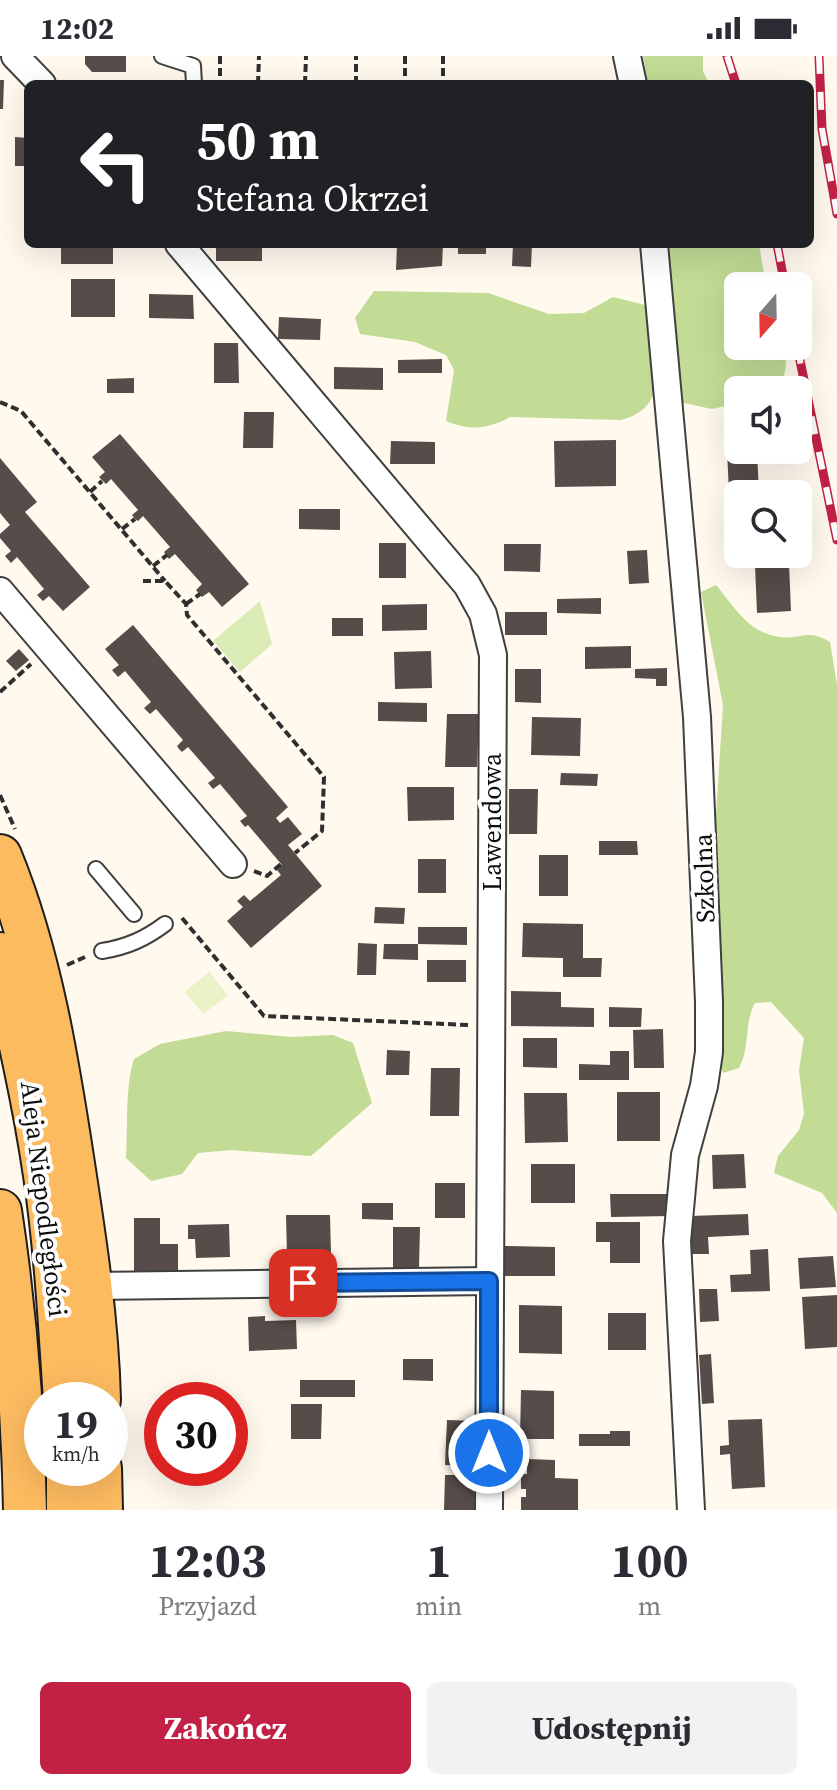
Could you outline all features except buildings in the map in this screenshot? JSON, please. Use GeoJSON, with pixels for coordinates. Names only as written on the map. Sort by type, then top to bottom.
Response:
{"type":"FeatureCollection","features":[{"type":"Feature","properties":{"kind":"main road"},"geometry":{"type":"LineString","coordinates":[[0,856],[16,895],[31,947],[59,1067],[92,1286],[98,1382]]}},
{"type":"Feature","properties":{"kind":"main road","name":"Aleja Niepodległości"},"geometry":{"type":"LineString","coordinates":[[0,954],[27,1069],[45,1177],[58,1288],[64,1382]]}},
{"type":"Feature","properties":{"kind":"main road","name":"Aleja Niepodległości"},"geometry":{"type":"LineString","coordinates":[[0,1211],[11,1285],[23,1437],[25,1510]]}},
{"type":"Feature","properties":{"kind":"main road"},"geometry":{"type":"LineString","coordinates":[[68,1486],[68,1510]]}},
{"type":"Feature","properties":{"kind":"main road"},"geometry":{"type":"LineString","coordinates":[[100,1486],[101,1510]]}},
{"type":"Feature","properties":{"kind":"street"},"geometry":{"type":"LineString","coordinates":[[15,56],[38,80]]}},
{"type":"Feature","properties":{"kind":"street"},"geometry":{"type":"LineString","coordinates":[[627,56],[632,80]]}},
{"type":"Feature","properties":{"kind":"street","name":"Lawendowa"},"geometry":{"type":"LineString","coordinates":[[182,248],[467,585],[483,614],[493,655],[489,1510]]}},
{"type":"Feature","properties":{"kind":"street","name":"Szkolna"},"geometry":{"type":"LineString","coordinates":[[654,248],[697,717],[709,1002],[709,1052],[704,1086],[685,1155],[677,1241],[691,1510]]}},
{"type":"Feature","properties":{"kind":"street"},"geometry":{"type":"LineString","coordinates":[[0,591],[233,864]]}},
{"type":"Feature","properties":{"kind":"street"},"geometry":{"type":"LineString","coordinates":[[92,1286],[489,1281]]}},
{"type":"Feature","properties":{"kind":"lane"},"geometry":{"type":"LineString","coordinates":[[162,56],[193,66],[194,80]]}},
{"type":"Feature","properties":{"kind":"lane"},"geometry":{"type":"LineString","coordinates":[[96,869],[134,914]]}},
{"type":"Feature","properties":{"kind":"lane"},"geometry":{"type":"LineString","coordinates":[[102,951],[145,939],[165,924]]}},
{"type":"Feature","properties":{"kind":"path"},"geometry":{"type":"LineString","coordinates":[[220,56],[220,80]]}},
{"type":"Feature","properties":{"kind":"path"},"geometry":{"type":"LineString","coordinates":[[258,80],[259,56]]}},
{"type":"Feature","properties":{"kind":"path"},"geometry":{"type":"LineString","coordinates":[[305,80],[306,56]]}},
{"type":"Feature","properties":{"kind":"path"},"geometry":{"type":"LineString","coordinates":[[356,56],[356,80]]}},
{"type":"Feature","properties":{"kind":"path"},"geometry":{"type":"LineString","coordinates":[[405,56],[405,80]]}},
{"type":"Feature","properties":{"kind":"path"},"geometry":{"type":"LineString","coordinates":[[443,56],[443,80]]}},
{"type":"Feature","properties":{"kind":"path"},"geometry":{"type":"LineString","coordinates":[[0,402],[21,411],[186,604],[187,615],[324,777],[322,831],[295,853]]}},
{"type":"Feature","properties":{"kind":"path"},"geometry":{"type":"LineString","coordinates":[[90,492],[102,481]]}},
{"type":"Feature","properties":{"kind":"path"},"geometry":{"type":"LineString","coordinates":[[122,529],[135,519]]}},
{"type":"Feature","properties":{"kind":"path"},"geometry":{"type":"LineString","coordinates":[[153,566],[167,555]]}},
{"type":"Feature","properties":{"kind":"path"},"geometry":{"type":"LineString","coordinates":[[143,581],[165,581]]}},
{"type":"Feature","properties":{"kind":"path"},"geometry":{"type":"LineString","coordinates":[[186,604],[200,594]]}},
{"type":"Feature","properties":{"kind":"path"},"geometry":{"type":"LineString","coordinates":[[0,692],[48,649]]}},
{"type":"Feature","properties":{"kind":"path"},"geometry":{"type":"LineString","coordinates":[[178,913],[264,1016],[491,1026]]}},
{"type":"Feature","properties":{"kind":"path"},"geometry":{"type":"LineString","coordinates":[[62,967],[102,951]]}},
{"type":"Feature","properties":{"kind":"green space"},"geometry":{"type":"Polygon","coordinates":[[[643,56],[703,56],[703,71],[707,80],[647,80],[643,56]]]}},
{"type":"Feature","properties":{"kind":"green space"},"geometry":{"type":"Polygon","coordinates":[[[667,248],[760,248],[764,272],[724,272],[724,360],[786,360],[785,370],[783,376],[724,376],[724,406],[712,409],[679,402],[667,248]]]}},
{"type":"Feature","properties":{"kind":"green space"},"geometry":{"type":"Polygon","coordinates":[[[374,291],[488,293],[549,314],[584,313],[613,297],[645,305],[656,355],[656,388],[650,402],[638,413],[621,420],[510,417],[478,427],[454,424],[446,421],[454,370],[446,355],[415,342],[360,334],[355,318],[374,291]]]}},
{"type":"Feature","properties":{"kind":"green space"},"geometry":{"type":"Polygon","coordinates":[[[716,585],[744,618],[760,631],[788,638],[809,635],[830,642],[837,685],[837,1213],[822,1193],[774,1173],[778,1156],[799,1130],[804,1114],[799,1070],[804,1038],[771,1002],[755,1003],[739,1068],[723,1073],[715,1045],[714,847],[723,705],[701,592],[716,585]]]}},
{"type":"Feature","properties":{"kind":"green space"},"geometry":{"type":"Polygon","coordinates":[[[260,601],[272,644],[240,672],[213,641],[260,601]]]}},
{"type":"Feature","properties":{"kind":"green space"},"geometry":{"type":"Polygon","coordinates":[[[209,972],[228,995],[203,1014],[185,992],[209,972]]]}},
{"type":"Feature","properties":{"kind":"green space"},"geometry":{"type":"Polygon","coordinates":[[[226,1031],[291,1037],[333,1035],[353,1043],[372,1103],[311,1156],[231,1150],[198,1153],[182,1174],[151,1181],[126,1158],[128,1094],[134,1059],[160,1044],[226,1031]]]}},
{"type":"Feature","properties":{"kind":"railway"},"geometry":{"type":"LineString","coordinates":[[727,56],[735,80]]}},
{"type":"Feature","properties":{"kind":"railway"},"geometry":{"type":"LineString","coordinates":[[819,56],[822,129],[837,214]]}},
{"type":"Feature","properties":{"kind":"railway"},"geometry":{"type":"LineString","coordinates":[[778,248],[782,272]]}},
{"type":"Feature","properties":{"kind":"railway"},"geometry":{"type":"LineString","coordinates":[[800,360],[837,540]]}},
{"type":"Feature","properties":{"kind":"route"},"geometry":{"type":"LineString","coordinates":[[303,1283],[489,1281],[489,1453]]}}]}
